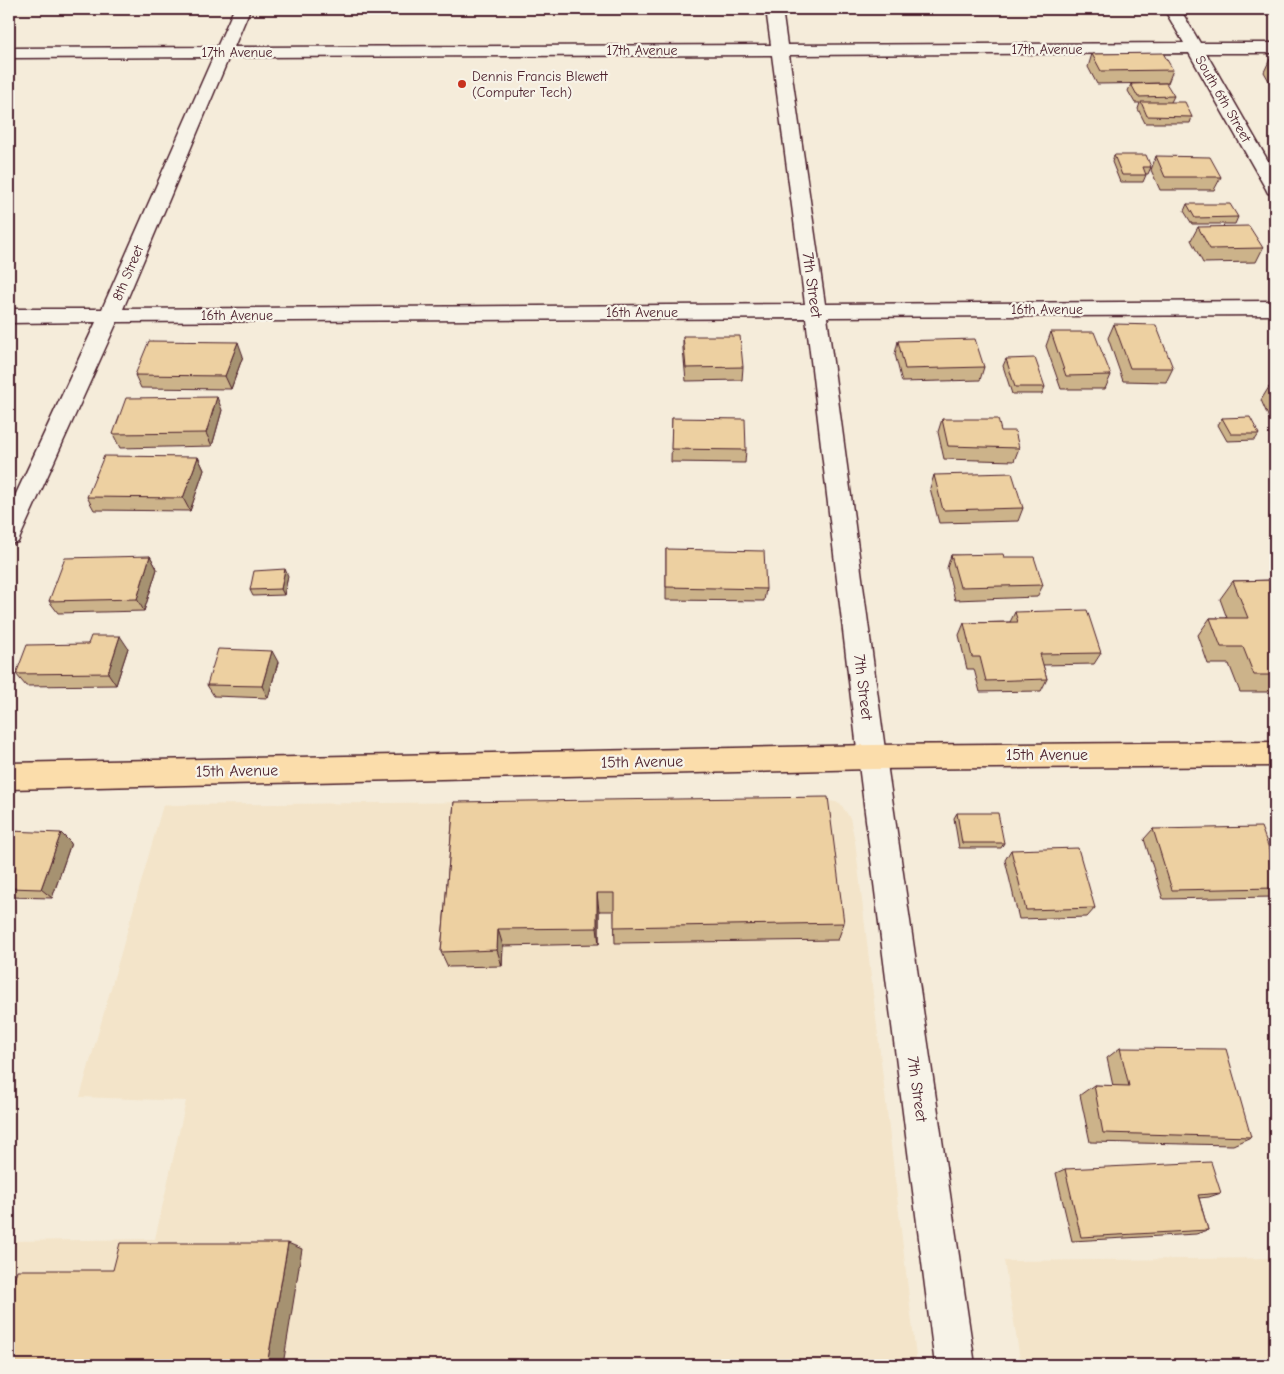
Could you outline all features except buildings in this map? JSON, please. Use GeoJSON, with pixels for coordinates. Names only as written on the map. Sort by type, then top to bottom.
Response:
{"type":"FeatureCollection","features":[{"type":"Feature","properties":{"kind":"main road","name":"15th Avenue"},"geometry":{"type":"LineString","coordinates":[[9,776],[872,757],[1275,754]]}},
{"type":"Feature","properties":{"kind":"street","name":"8th Street"},"geometry":{"type":"LineString","coordinates":[[12,523],[109,316],[242,9]]}},
{"type":"Feature","properties":{"kind":"street","name":"7th Street"},"geometry":{"type":"LineString","coordinates":[[774,9],[816,311],[872,757],[955,1365]]}},
{"type":"Feature","properties":{"kind":"street","name":"South 6th Street"},"geometry":{"type":"LineString","coordinates":[[1172,9],[1275,189]]}},
{"type":"Feature","properties":{"kind":"street","name":"17th Avenue"},"geometry":{"type":"LineString","coordinates":[[9,54],[1275,48]]}},
{"type":"Feature","properties":{"kind":"street","name":"16th Avenue"},"geometry":{"type":"LineString","coordinates":[[9,316],[1275,308]]}},
{"type":"Feature","properties":{"kind":"shaded area"},"geometry":{"type":"Polygon","coordinates":[[[820,799],[840,803],[850,818],[855,841],[917,1365],[9,1365],[9,1241],[155,1239],[186,1101],[80,1097],[163,805],[820,799]]]}},
{"type":"Feature","properties":{"kind":"shaded area"},"geometry":{"type":"Polygon","coordinates":[[[1275,1258],[1275,1365],[1021,1365],[1004,1261],[1275,1258]]]}},
{"type":"Feature","properties":{"kind":"place","name":"Dennis Francis Blewett (Computer Tech)"},"geometry":{"type":"Point","coordinates":[462,84]}}]}
